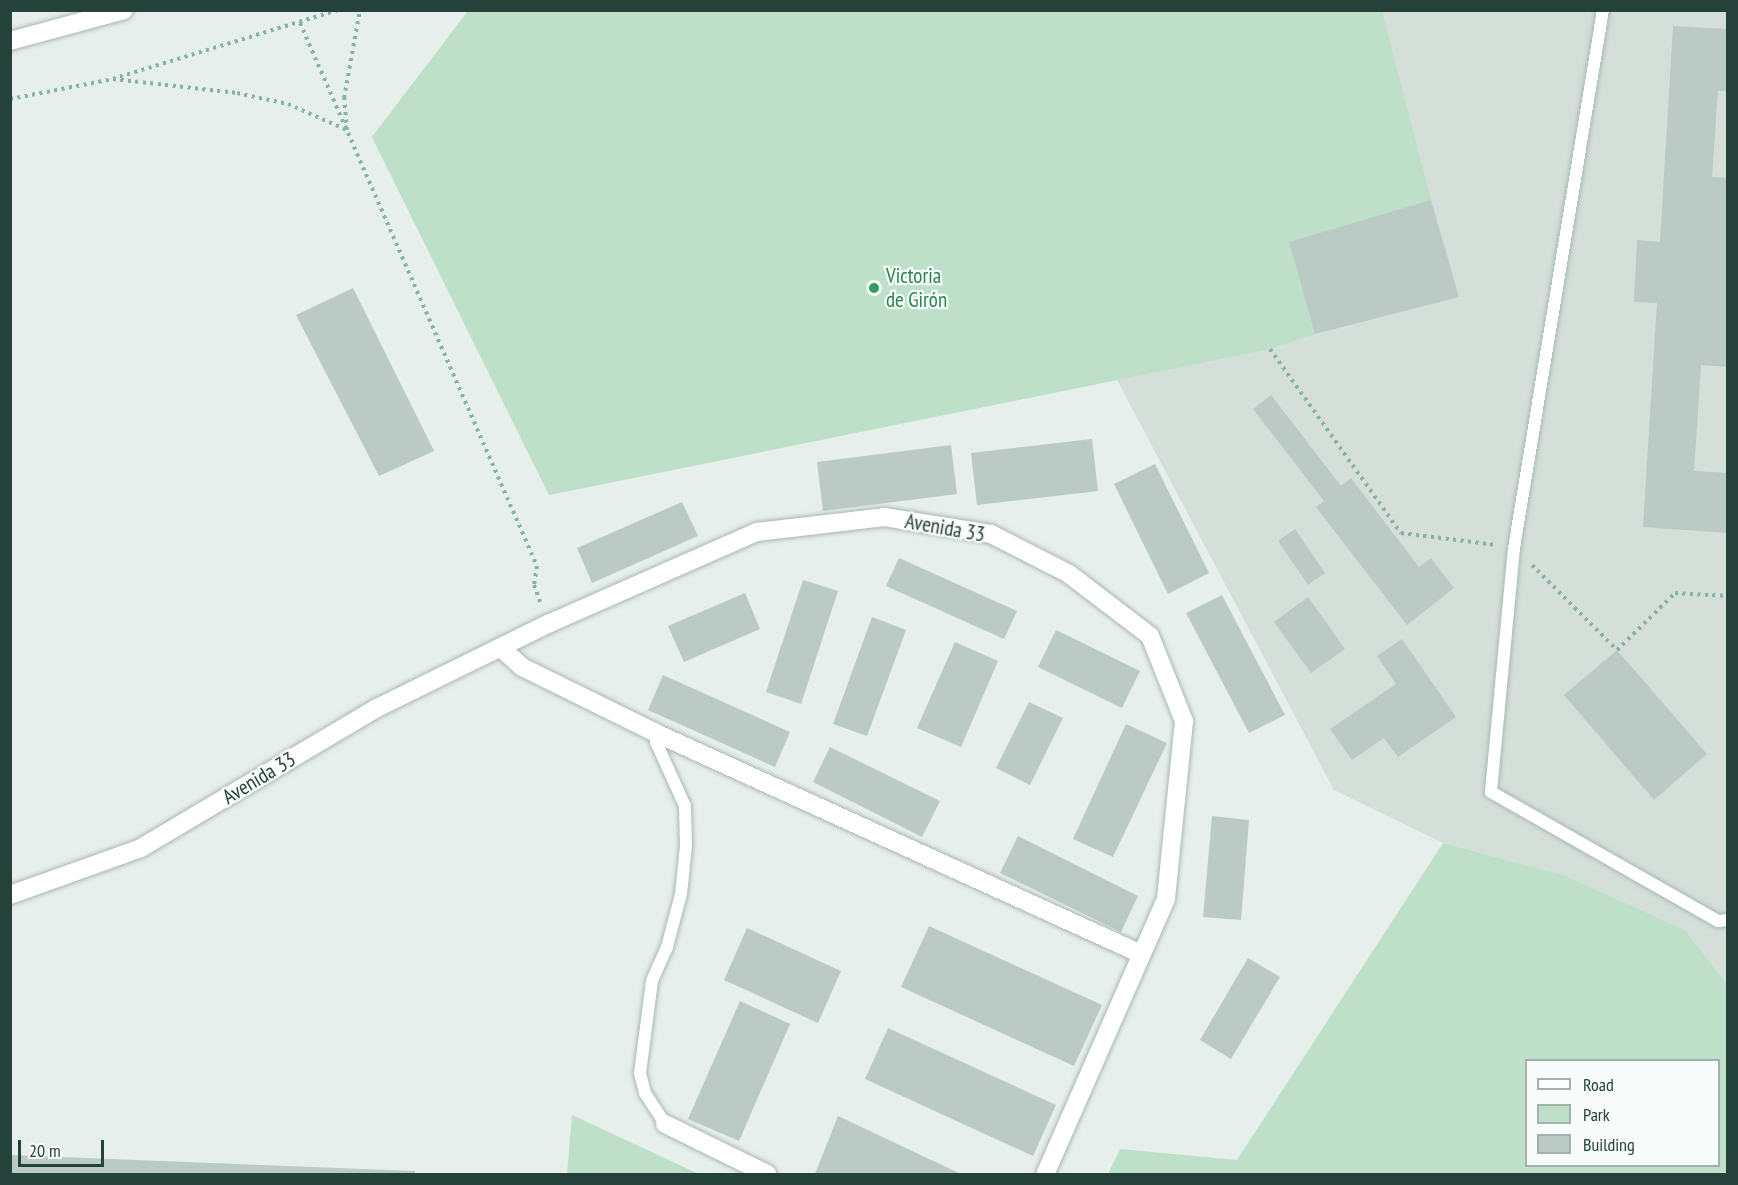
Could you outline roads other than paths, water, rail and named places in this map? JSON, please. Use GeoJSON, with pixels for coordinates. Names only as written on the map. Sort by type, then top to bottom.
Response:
{"type":"FeatureCollection","features":[{"type":"Feature","properties":{"kind":"street"},"geometry":{"type":"LineString","coordinates":[[10,41],[124,10]]}},
{"type":"Feature","properties":{"kind":"street","name":"Avenida 33"},"geometry":{"type":"LineString","coordinates":[[10,895],[141,848],[377,708],[548,624],[758,532],[884,517],[991,534],[1069,574],[1150,636],[1184,720],[1166,899],[1139,953]]}},
{"type":"Feature","properties":{"kind":"street"},"geometry":{"type":"LineString","coordinates":[[501,648],[522,667],[658,734],[1139,953],[1045,1174]]}},
{"type":"Feature","properties":{"kind":"street"},"geometry":{"type":"LineString","coordinates":[[665,1124],[767,1174]]}},
{"type":"Feature","properties":{"kind":"lane"},"geometry":{"type":"LineString","coordinates":[[1603,10],[1514,548],[1491,792],[1718,921],[1728,920]]}},
{"type":"Feature","properties":{"kind":"lane"},"geometry":{"type":"LineString","coordinates":[[658,734],[656,742],[685,806],[686,846],[681,894],[667,947],[652,981],[640,1073],[645,1093],[665,1124]]}},
{"type":"Feature","properties":{"kind":"place","name":"Victoria de Girón"},"geometry":{"type":"Point","coordinates":[874,288]}}]}
